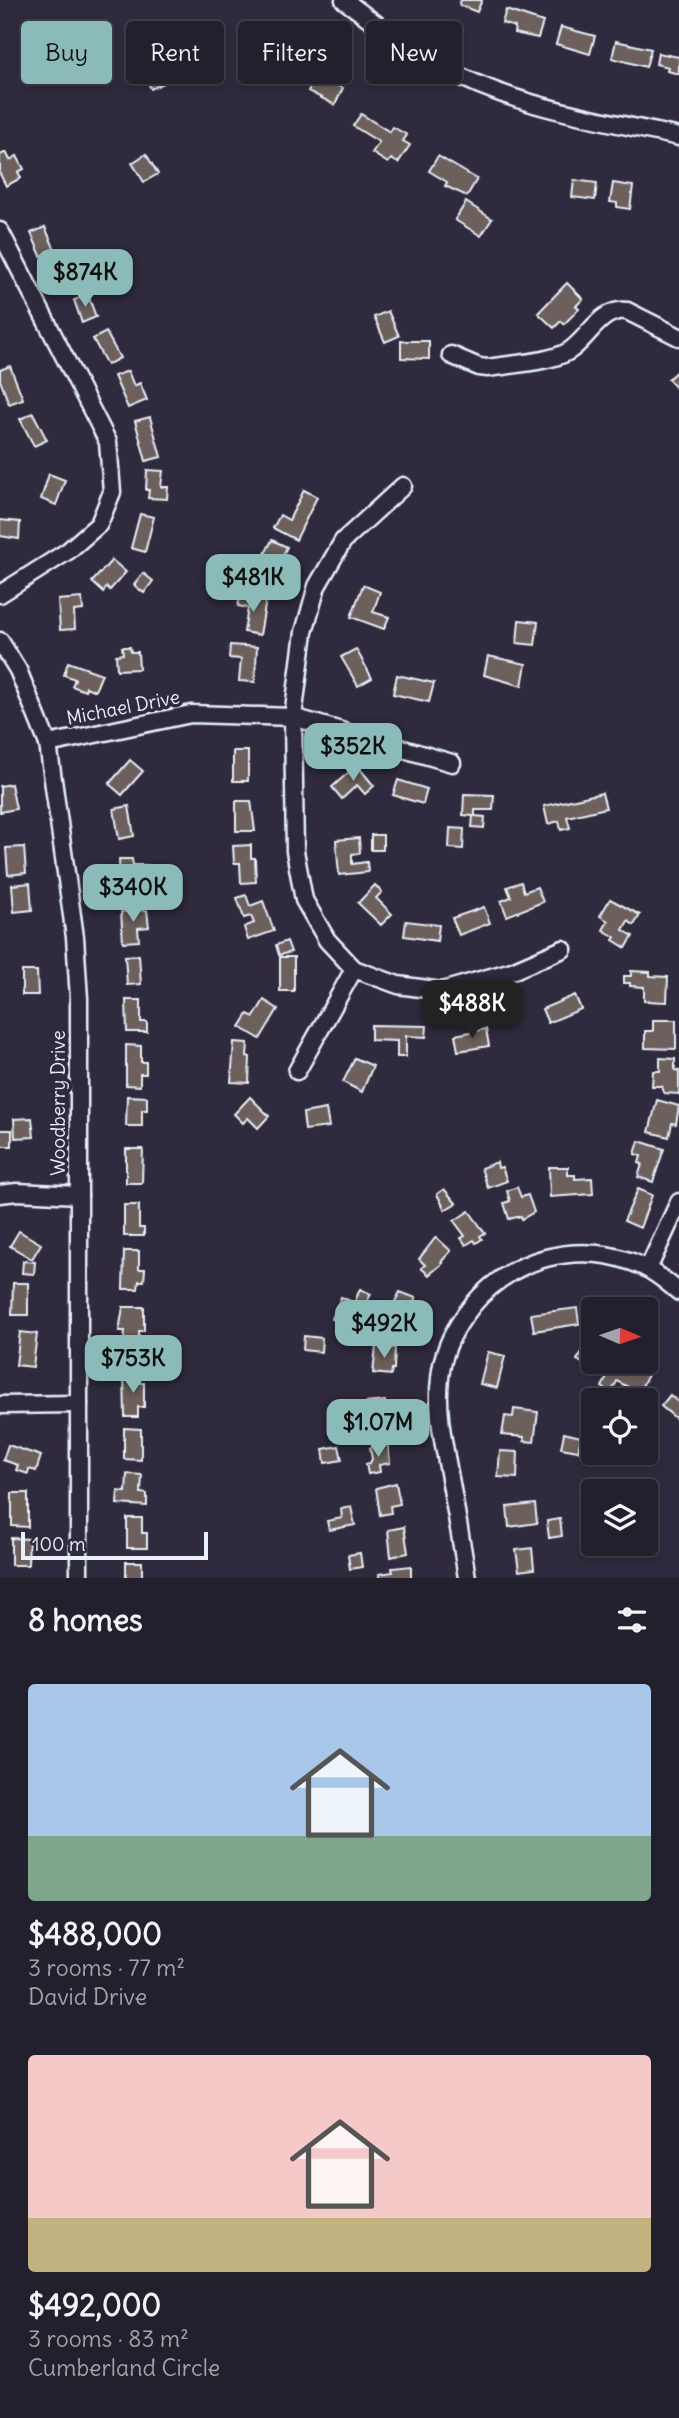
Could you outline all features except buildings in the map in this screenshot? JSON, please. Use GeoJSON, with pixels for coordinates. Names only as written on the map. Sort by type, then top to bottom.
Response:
{"type":"FeatureCollection","features":[{"type":"Feature","properties":{"kind":"street"},"geometry":{"type":"LineString","coordinates":[[344,0],[442,67],[497,92],[679,138]]}},
{"type":"Feature","properties":{"kind":"street"},"geometry":{"type":"LineString","coordinates":[[0,231],[108,442],[112,492],[99,524],[68,551],[0,594]]}},
{"type":"Feature","properties":{"kind":"street"},"geometry":{"type":"LineString","coordinates":[[451,355],[488,368],[552,358],[567,353],[604,317],[620,310],[679,337]]}},
{"type":"Feature","properties":{"kind":"street"},"geometry":{"type":"LineString","coordinates":[[404,486],[343,541],[317,586],[304,632],[293,717],[295,851],[304,900],[327,940],[354,970],[398,985],[442,991],[512,971],[563,949]]}},
{"type":"Feature","properties":{"kind":"street","name":"Woodberry Drive"},"geometry":{"type":"LineString","coordinates":[[0,641],[18,670],[48,744],[75,937],[79,999],[79,1578]]}},
{"type":"Feature","properties":{"kind":"street","name":"Michael Drive"},"geometry":{"type":"LineString","coordinates":[[48,744],[191,714],[293,717],[453,763]]}},
{"type":"Feature","properties":{"kind":"street"},"geometry":{"type":"LineString","coordinates":[[297,1071],[354,970]]}},
{"type":"Feature","properties":{"kind":"street"},"geometry":{"type":"LineString","coordinates":[[0,1194],[79,1195]]}},
{"type":"Feature","properties":{"kind":"street"},"geometry":{"type":"LineString","coordinates":[[648,1269],[679,1202]]}},
{"type":"Feature","properties":{"kind":"street"},"geometry":{"type":"LineString","coordinates":[[467,1578],[442,1437],[439,1405],[441,1368],[454,1332],[474,1303],[484,1292],[516,1269],[538,1259],[565,1254],[596,1254],[621,1259],[648,1269],[679,1292]]}},
{"type":"Feature","properties":{"kind":"street"},"geometry":{"type":"LineString","coordinates":[[0,1405],[79,1404]]}}]}
